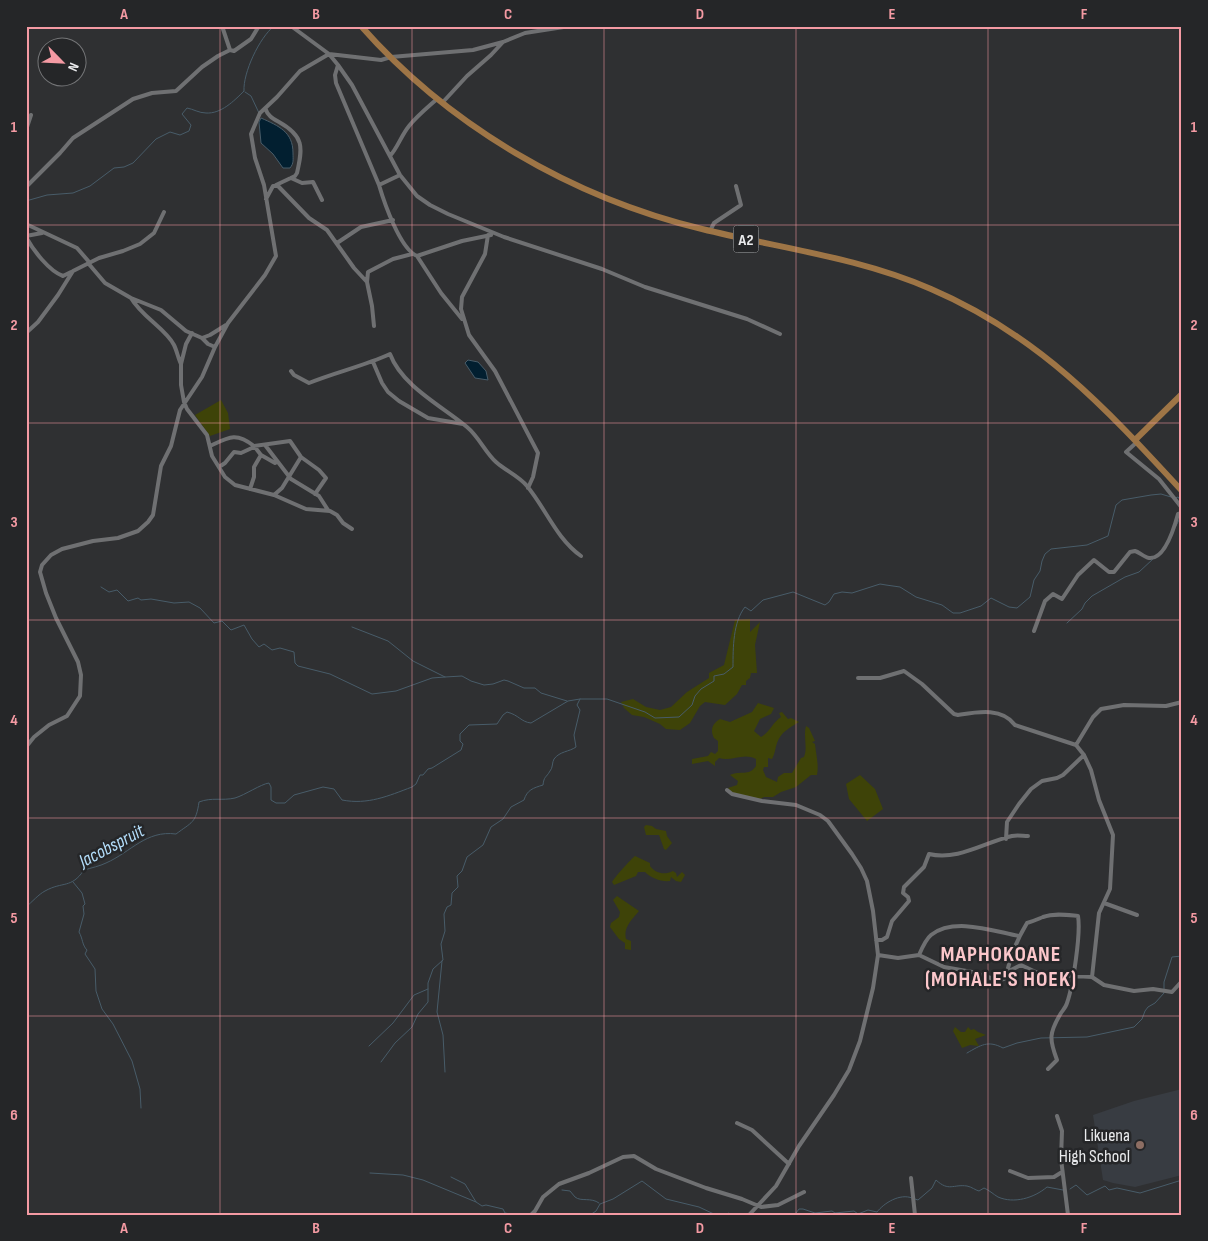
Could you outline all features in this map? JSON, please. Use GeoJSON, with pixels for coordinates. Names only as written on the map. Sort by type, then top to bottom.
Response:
{"type":"FeatureCollection","features":[{"type":"Feature","properties":{"kind":"main road","name":"A2"},"geometry":{"type":"LineString","coordinates":[[361,26],[390,57],[440,100],[508,148],[574,184],[645,212],[710,231],[832,257],[879,270],[960,303],[1014,334],[1060,368],[1102,406],[1182,491]]}},
{"type":"Feature","properties":{"kind":"main road"},"geometry":{"type":"LineString","coordinates":[[1136,441],[1182,394]]}},
{"type":"Feature","properties":{"kind":"street"},"geometry":{"type":"LineString","coordinates":[[222,26],[230,50]]}},
{"type":"Feature","properties":{"kind":"street"},"geometry":{"type":"LineString","coordinates":[[26,186],[47,167],[73,138],[133,99],[152,93],[176,91],[202,67],[230,50],[234,51],[251,39],[259,26]]}},
{"type":"Feature","properties":{"kind":"street"},"geometry":{"type":"LineString","coordinates":[[291,26],[329,54],[338,65],[352,85],[400,175],[417,196],[430,205],[496,234],[602,269],[645,287],[747,319],[780,334]]}},
{"type":"Feature","properties":{"kind":"street"},"geometry":{"type":"LineString","coordinates":[[26,747],[34,737],[49,725],[66,716],[80,696],[81,675],[78,662],[49,601],[40,572],[42,564],[51,555],[62,549],[93,541],[118,538],[138,531],[148,522],[152,515],[161,466],[171,446],[180,410],[202,377],[228,323],[265,275],[276,256],[264,185],[255,158],[251,134],[260,113],[300,71],[329,54],[381,60],[390,57],[473,50],[525,33],[570,26]]}},
{"type":"Feature","properties":{"kind":"street"},"geometry":{"type":"LineString","coordinates":[[390,156],[397,148],[409,126],[467,76],[502,42]]}},
{"type":"Feature","properties":{"kind":"street"},"geometry":{"type":"LineString","coordinates":[[338,65],[335,74],[336,83],[401,239],[463,321],[469,334],[494,371],[538,453],[533,476],[528,488]]}},
{"type":"Feature","properties":{"kind":"street"},"geometry":{"type":"LineString","coordinates":[[265,108],[271,118],[293,131],[301,143],[297,173],[276,185],[270,191],[266,200]]}},
{"type":"Feature","properties":{"kind":"street"},"geometry":{"type":"LineString","coordinates":[[26,130],[30,115]]}},
{"type":"Feature","properties":{"kind":"street"},"geometry":{"type":"LineString","coordinates":[[379,185],[400,175]]}},
{"type":"Feature","properties":{"kind":"street"},"geometry":{"type":"LineString","coordinates":[[291,178],[302,182],[313,182],[322,200]]}},
{"type":"Feature","properties":{"kind":"street"},"geometry":{"type":"LineString","coordinates":[[276,185],[309,218],[323,226],[354,268],[367,282]]}},
{"type":"Feature","properties":{"kind":"street"},"geometry":{"type":"LineString","coordinates":[[710,231],[714,223],[741,206],[736,186]]}},
{"type":"Feature","properties":{"kind":"street"},"geometry":{"type":"LineString","coordinates":[[44,233],[26,237],[33,249],[56,273],[63,276],[89,263],[140,244],[154,233],[164,212]]}},
{"type":"Feature","properties":{"kind":"street"},"geometry":{"type":"LineString","coordinates":[[337,243],[361,227],[393,220]]}},
{"type":"Feature","properties":{"kind":"street"},"geometry":{"type":"LineString","coordinates":[[26,224],[77,248],[105,283],[131,298],[161,310],[170,316],[176,324],[215,347]]}},
{"type":"Feature","properties":{"kind":"street"},"geometry":{"type":"LineString","coordinates":[[374,326],[367,282],[367,275],[370,270],[393,259],[496,234]]}},
{"type":"Feature","properties":{"kind":"street"},"geometry":{"type":"LineString","coordinates":[[453,308],[462,297],[485,254],[488,235]]}},
{"type":"Feature","properties":{"kind":"street"},"geometry":{"type":"LineString","coordinates":[[26,333],[38,322],[73,271]]}},
{"type":"Feature","properties":{"kind":"street"},"geometry":{"type":"LineString","coordinates":[[462,297],[463,321]]}},
{"type":"Feature","properties":{"kind":"street"},"geometry":{"type":"LineString","coordinates":[[131,298],[141,312],[162,330],[174,345],[181,364]]}},
{"type":"Feature","properties":{"kind":"street"},"geometry":{"type":"LineString","coordinates":[[202,338],[210,336],[228,323]]}},
{"type":"Feature","properties":{"kind":"street"},"geometry":{"type":"LineString","coordinates":[[192,333],[186,344],[181,364],[181,385],[184,402],[204,430],[209,439],[211,453],[229,481],[235,485],[274,495],[306,509],[328,510],[337,515],[343,523],[352,529]]}},
{"type":"Feature","properties":{"kind":"street"},"geometry":{"type":"LineString","coordinates":[[291,371],[309,383],[321,377],[344,372],[373,362],[390,354],[396,366],[420,392],[473,432],[496,462],[528,488],[558,532],[571,548],[581,556]]}},
{"type":"Feature","properties":{"kind":"street"},"geometry":{"type":"LineString","coordinates":[[373,362],[388,392],[399,401],[428,418],[464,424]]}},
{"type":"Feature","properties":{"kind":"street"},"geometry":{"type":"LineString","coordinates":[[210,446],[236,437],[242,437],[254,446],[261,455],[275,463],[277,462]]}},
{"type":"Feature","properties":{"kind":"street"},"geometry":{"type":"LineString","coordinates":[[219,467],[234,452],[241,453],[254,446],[290,441],[301,457],[319,470],[326,478],[315,494]]}},
{"type":"Feature","properties":{"kind":"street"},"geometry":{"type":"LineString","coordinates":[[1136,441],[1126,452],[1159,478],[1182,508]]}},
{"type":"Feature","properties":{"kind":"street"},"geometry":{"type":"LineString","coordinates":[[264,444],[289,476],[322,499],[328,510]]}},
{"type":"Feature","properties":{"kind":"street"},"geometry":{"type":"LineString","coordinates":[[250,489],[254,477],[254,467],[261,455]]}},
{"type":"Feature","properties":{"kind":"street"},"geometry":{"type":"LineString","coordinates":[[274,495],[278,492],[301,457]]}},
{"type":"Feature","properties":{"kind":"street"},"geometry":{"type":"LineString","coordinates":[[1034,631],[1045,601],[1053,594],[1062,599],[1078,575],[1094,560],[1109,572],[1114,572],[1130,552],[1135,550],[1147,558],[1153,558],[1168,544],[1178,514],[1182,513]]}},
{"type":"Feature","properties":{"kind":"street"},"geometry":{"type":"LineString","coordinates":[[858,678],[880,678],[904,671],[922,684],[954,714],[986,712],[1001,714],[1010,718],[1015,725],[1076,745],[1084,755],[1091,770],[1098,800],[1113,835],[1110,889],[1099,911],[1092,977]]}},
{"type":"Feature","properties":{"kind":"street"},"geometry":{"type":"LineString","coordinates":[[1076,745],[1101,709],[1124,705],[1166,706],[1182,702]]}},
{"type":"Feature","properties":{"kind":"street"},"geometry":{"type":"LineString","coordinates":[[1006,839],[1008,822],[1031,789],[1042,781],[1063,775],[1084,755]]}},
{"type":"Feature","properties":{"kind":"street"},"geometry":{"type":"LineString","coordinates":[[727,790],[732,794],[796,805],[820,815],[828,821],[861,868],[866,881],[878,955],[873,988],[853,1062],[834,1095],[799,1146],[776,1186],[749,1215]]}},
{"type":"Feature","properties":{"kind":"street"},"geometry":{"type":"LineString","coordinates":[[876,940],[882,940],[887,937],[892,921],[909,901],[904,893],[904,887],[924,867],[929,854],[938,856],[960,854],[1013,836],[1028,836]]}},
{"type":"Feature","properties":{"kind":"street"},"geometry":{"type":"LineString","coordinates":[[1104,903],[1137,915]]}},
{"type":"Feature","properties":{"kind":"street"},"geometry":{"type":"LineString","coordinates":[[878,955],[898,958],[918,955],[944,967],[972,972],[998,980],[1004,979],[1011,955],[1027,923],[1043,917],[1062,914],[1078,916],[1078,943],[1067,1004],[1051,1032],[1051,1044],[1057,1060],[1048,1069]]}},
{"type":"Feature","properties":{"kind":"street"},"geometry":{"type":"LineString","coordinates":[[918,955],[931,935],[946,927],[966,926],[1019,936]]}},
{"type":"Feature","properties":{"kind":"street"},"geometry":{"type":"LineString","coordinates":[[1007,972],[1021,965],[1040,974],[1092,977],[1104,985],[1134,991],[1153,989],[1172,992],[1182,981]]}},
{"type":"Feature","properties":{"kind":"street"},"geometry":{"type":"LineString","coordinates":[[1057,1116],[1062,1131],[1062,1172],[1068,1215]]}},
{"type":"Feature","properties":{"kind":"street"},"geometry":{"type":"LineString","coordinates":[[737,1123],[752,1130],[789,1164]]}},
{"type":"Feature","properties":{"kind":"street"},"geometry":{"type":"LineString","coordinates":[[531,1215],[543,1197],[559,1184],[589,1173],[623,1157],[634,1156],[656,1169],[758,1206],[778,1205],[804,1192]]}},
{"type":"Feature","properties":{"kind":"street"},"geometry":{"type":"LineString","coordinates":[[1010,1171],[1028,1178],[1054,1177],[1062,1172]]}},
{"type":"Feature","properties":{"kind":"street"},"geometry":{"type":"LineString","coordinates":[[911,1178],[915,1215]]}},
{"type":"Feature","properties":{"kind":"shaded area","name":"Likuena High School"},"geometry":{"type":"Polygon","coordinates":[[[1182,1089],[1182,1175],[1135,1187],[1103,1180],[1093,1115],[1134,1101],[1182,1089]]]}},
{"type":"Feature","properties":{"kind":"green space"},"geometry":{"type":"Polygon","coordinates":[[[221,400],[228,413],[230,429],[210,436],[195,415],[221,400]]]}},
{"type":"Feature","properties":{"kind":"green space"},"geometry":{"type":"Polygon","coordinates":[[[750,619],[750,632],[760,622],[755,645],[757,673],[751,673],[750,678],[746,681],[746,685],[742,685],[737,694],[725,705],[705,702],[700,706],[690,723],[680,730],[666,729],[660,724],[644,717],[632,715],[624,708],[621,702],[633,699],[646,707],[660,710],[671,707],[687,692],[709,678],[709,673],[724,665],[735,620],[750,619]]]}},
{"type":"Feature","properties":{"kind":"green space"},"geometry":{"type":"Polygon","coordinates":[[[758,703],[774,708],[771,714],[760,719],[754,731],[761,737],[781,717],[779,713],[782,712],[788,719],[791,718],[799,722],[786,731],[779,739],[772,759],[768,758],[768,767],[764,767],[763,770],[766,777],[777,782],[778,777],[784,773],[792,773],[801,758],[804,757],[806,726],[809,728],[815,741],[812,742],[815,744],[818,767],[817,775],[811,775],[796,787],[773,797],[760,799],[733,793],[728,788],[737,785],[738,781],[730,775],[750,771],[756,766],[756,759],[747,756],[728,759],[719,758],[715,762],[715,766],[708,761],[692,764],[692,759],[708,756],[711,752],[715,754],[718,751],[718,741],[714,738],[712,732],[717,721],[720,719],[730,722],[752,712],[758,703]]]}},
{"type":"Feature","properties":{"kind":"green space"},"geometry":{"type":"Polygon","coordinates":[[[860,775],[875,789],[883,809],[867,821],[849,799],[846,784],[860,775]]]}},
{"type":"Feature","properties":{"kind":"green space"},"geometry":{"type":"Polygon","coordinates":[[[646,825],[666,831],[672,843],[666,850],[659,835],[646,835],[644,827],[646,825]]]}},
{"type":"Feature","properties":{"kind":"green space"},"geometry":{"type":"Polygon","coordinates":[[[635,856],[650,863],[652,869],[658,872],[667,873],[673,871],[677,877],[682,872],[685,875],[681,882],[671,877],[670,881],[663,881],[645,872],[638,872],[636,876],[614,885],[612,882],[635,856]]]}},
{"type":"Feature","properties":{"kind":"green space"},"geometry":{"type":"Polygon","coordinates":[[[617,896],[639,911],[629,924],[625,935],[626,939],[631,941],[631,950],[625,949],[625,943],[619,939],[610,927],[611,923],[619,917],[620,912],[613,900],[617,896]]]}},
{"type":"Feature","properties":{"kind":"green space"},"geometry":{"type":"Polygon","coordinates":[[[955,1027],[961,1032],[965,1032],[968,1027],[971,1030],[974,1029],[986,1035],[975,1039],[979,1046],[970,1045],[962,1048],[953,1031],[955,1027]]]}},
{"type":"Feature","properties":{"kind":"water"},"geometry":{"type":"Polygon","coordinates":[[[261,118],[279,127],[291,140],[293,160],[290,168],[283,168],[273,154],[261,143],[259,122],[261,118]]]}},
{"type":"Feature","properties":{"kind":"water"},"geometry":{"type":"Polygon","coordinates":[[[468,360],[478,362],[486,371],[488,380],[475,378],[465,363],[468,360]]]}},
{"type":"Feature","properties":{"kind":"waterway"},"geometry":{"type":"LineString","coordinates":[[26,201],[47,195],[73,193],[90,186],[114,168],[124,167],[133,163],[156,139],[170,132],[180,135],[189,131],[191,125],[182,114],[187,108],[212,113],[227,106],[244,91],[246,75],[253,56],[263,39],[274,26]]}},
{"type":"Feature","properties":{"kind":"waterway"},"geometry":{"type":"LineString","coordinates":[[245,92],[251,96],[259,113]]}},
{"type":"Feature","properties":{"kind":"waterway","name":"Jacobspruit"},"geometry":{"type":"LineString","coordinates":[[26,907],[45,891],[75,880],[84,870],[106,863],[147,839],[156,835],[176,834],[195,818],[199,802],[235,798],[269,783],[271,787],[271,800],[276,803],[285,803],[294,795],[323,787],[334,789],[342,800],[351,801],[378,799],[395,794],[412,787],[416,784],[420,775],[423,775],[428,769],[461,750],[463,744],[460,741],[460,734],[469,725],[497,724],[507,712],[531,723],[568,701],[607,699],[645,712],[655,718],[679,717],[692,705],[695,696],[701,689],[714,681],[714,676],[724,674],[733,667],[734,636],[741,613],[745,607],[751,611],[763,600],[793,592],[825,605],[834,594],[842,592],[852,593],[880,584],[900,587],[916,597],[942,605],[953,613],[960,613],[981,606],[991,598],[1009,607],[1017,608],[1030,597],[1034,580],[1040,571],[1045,554],[1051,549],[1087,545],[1108,536],[1116,505],[1122,500],[1161,494],[1171,497]]}},
{"type":"Feature","properties":{"kind":"waterway","name":"Jacobspruit"},"geometry":{"type":"LineString","coordinates":[[1175,498],[1178,497],[1182,502]]}},
{"type":"Feature","properties":{"kind":"waterway"},"geometry":{"type":"LineString","coordinates":[[1176,526],[1181,516]]}},
{"type":"Feature","properties":{"kind":"waterway"},"geometry":{"type":"LineString","coordinates":[[1067,623],[1092,596],[1125,577],[1139,572],[1153,559]]}},
{"type":"Feature","properties":{"kind":"waterway"},"geometry":{"type":"LineString","coordinates":[[101,587],[109,592],[117,590],[128,601],[138,598],[141,600],[151,599],[174,603],[189,602],[200,608],[214,623],[222,621],[231,630],[244,625],[259,647],[264,644],[272,650],[280,648],[294,652],[295,663],[298,666],[330,674],[372,694],[396,691],[432,678],[445,677]]}},
{"type":"Feature","properties":{"kind":"waterway"},"geometry":{"type":"LineString","coordinates":[[352,627],[388,641],[413,661],[445,677],[462,676],[484,685],[504,680],[524,688],[535,688],[541,693],[567,701]]}},
{"type":"Feature","properties":{"kind":"waterway"},"geometry":{"type":"LineString","coordinates":[[381,1062],[395,1043],[412,1027],[418,1014],[428,1002],[428,983],[433,969],[443,960],[441,944],[445,931],[444,914],[447,907],[451,905],[452,893],[458,887],[457,876],[462,871],[467,857],[483,845],[491,827],[503,819],[511,807],[524,800],[531,790],[543,785],[556,756],[576,747],[574,735],[580,710],[577,705],[580,699]]}},
{"type":"Feature","properties":{"kind":"waterway"},"geometry":{"type":"LineString","coordinates":[[73,882],[82,893],[85,904],[83,906],[84,914],[79,932],[87,950],[85,954],[95,969],[96,991],[102,1009],[113,1024],[132,1061],[140,1089],[141,1108]]}},
{"type":"Feature","properties":{"kind":"waterway"},"geometry":{"type":"LineString","coordinates":[[967,1053],[985,1044],[993,1044],[1003,1048],[1041,1038],[1087,1037],[1134,1027],[1142,1019],[1148,1007],[1155,1003],[1164,993],[1164,982],[1172,957],[1182,956]]}},
{"type":"Feature","properties":{"kind":"waterway"},"geometry":{"type":"LineString","coordinates":[[442,961],[437,1012],[443,1035],[445,1072]]}},
{"type":"Feature","properties":{"kind":"waterway"},"geometry":{"type":"LineString","coordinates":[[369,1046],[393,1023],[414,995],[428,989]]}},
{"type":"Feature","properties":{"kind":"waterway"},"geometry":{"type":"LineString","coordinates":[[370,1173],[403,1175],[423,1180],[476,1202]]}},
{"type":"Feature","properties":{"kind":"waterway"},"geometry":{"type":"LineString","coordinates":[[451,1177],[465,1184],[476,1202],[482,1206],[486,1205],[503,1209],[505,1213],[516,1215]]}},
{"type":"Feature","properties":{"kind":"waterway"},"geometry":{"type":"LineString","coordinates":[[915,1199],[918,1200],[932,1188],[936,1180],[948,1187],[967,1186],[979,1191],[984,1188],[998,1197],[1011,1200],[1030,1197],[1047,1187],[1063,1190]]}},
{"type":"Feature","properties":{"kind":"waterway"},"geometry":{"type":"LineString","coordinates":[[1070,1189],[1076,1185],[1087,1195],[1105,1186],[1109,1190],[1117,1188],[1140,1193],[1182,1180]]}},
{"type":"Feature","properties":{"kind":"waterway"},"geometry":{"type":"LineString","coordinates":[[590,1215],[596,1211],[600,1204],[613,1199],[642,1181],[666,1199],[699,1207],[716,1215]]}},
{"type":"Feature","properties":{"kind":"waterway"},"geometry":{"type":"LineString","coordinates":[[562,1190],[570,1191],[577,1198],[593,1200],[599,1203]]}},
{"type":"Feature","properties":{"kind":"waterway"},"geometry":{"type":"LineString","coordinates":[[792,1215],[799,1209],[815,1213],[854,1211],[858,1214],[868,1210],[877,1212],[884,1205],[897,1198],[912,1198]]}},
{"type":"Feature","properties":{"kind":"waterway"},"geometry":{"type":"LineString","coordinates":[[724,1215],[729,1213],[731,1215]]}},
{"type":"Feature","properties":{"kind":"place","name":"Likuena High School"},"geometry":{"type":"Point","coordinates":[1140,1145]}},
{"type":"Feature","properties":{"kind":"district","name":"MAPHOKOANE (MOHALE'S HOEK)"},"geometry":{"type":"Point","coordinates":[1001,966]}}]}
